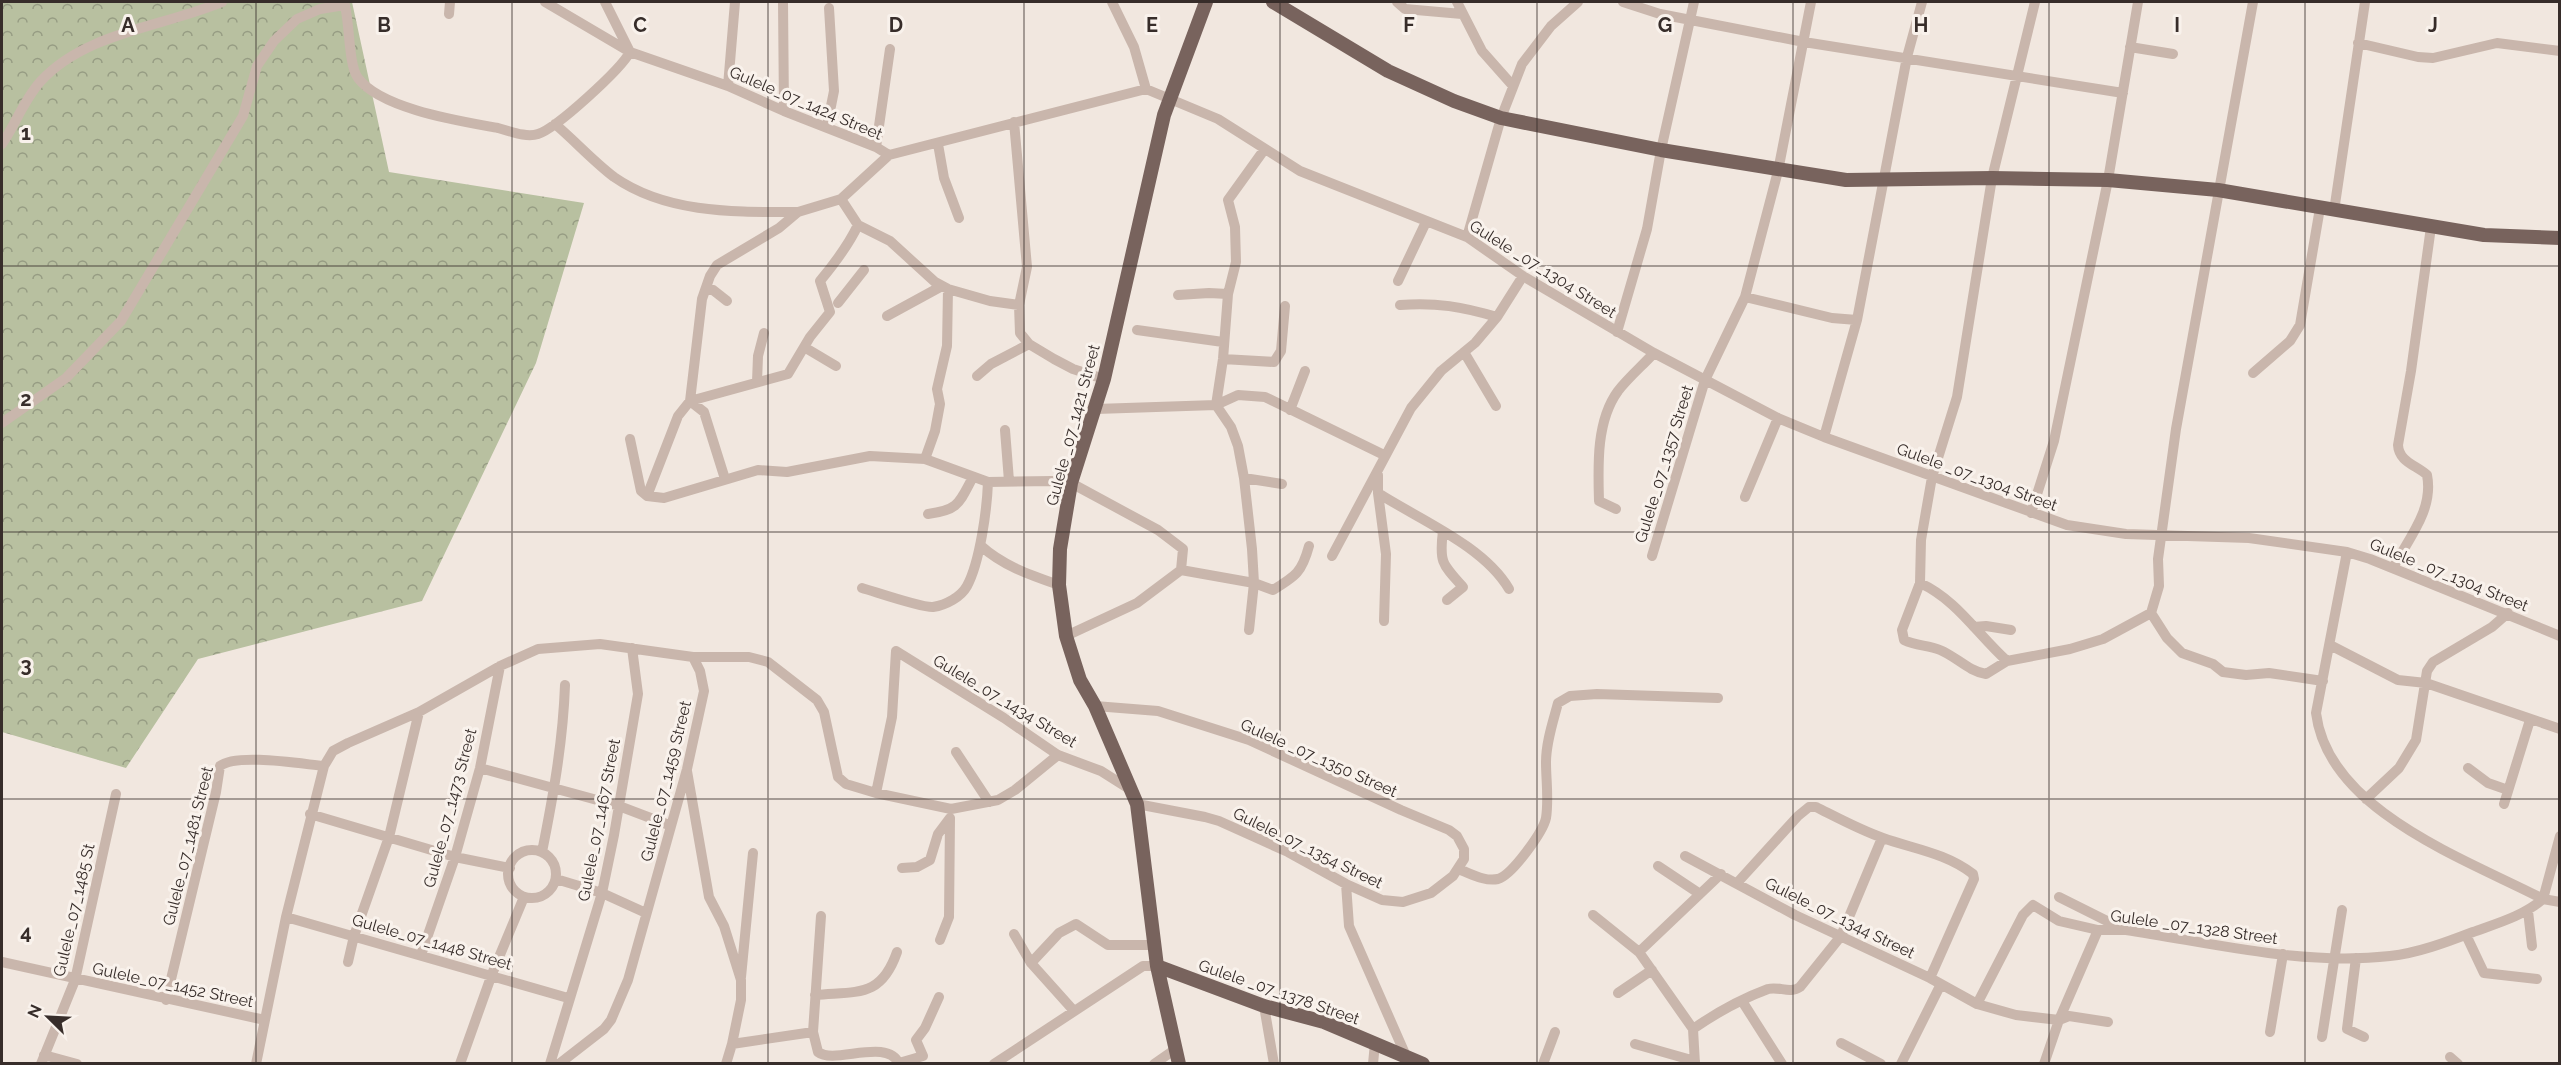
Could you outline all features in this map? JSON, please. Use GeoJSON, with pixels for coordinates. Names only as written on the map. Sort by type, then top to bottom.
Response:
{"type":"FeatureCollection","features":[{"type":"Feature","properties":{"kind":"main road","name":"Gulele _07_1421 Street"},"geometry":{"type":"LineString","coordinates":[[1179,1064],[1157,966],[1137,804],[1095,706],[1080,680],[1066,636],[1059,585],[1060,549],[1071,483],[1104,379],[1164,115],[1206,2]]}},
{"type":"Feature","properties":{"kind":"main road"},"geometry":{"type":"LineString","coordinates":[[1273,2],[1388,71],[1454,101],[1501,118],[1661,150],[1778,171],[1846,180],[1992,178],[2108,180],[2218,190],[2484,235],[2559,238]]}},
{"type":"Feature","properties":{"kind":"main road","name":"Gulele _07_1378 Street"},"geometry":{"type":"LineString","coordinates":[[1157,966],[1264,1006],[1324,1022],[1423,1064]]}},
{"type":"Feature","properties":{"kind":"street"},"geometry":{"type":"LineString","coordinates":[[2,144],[39,83],[55,68],[82,51],[111,39],[222,2]]}},
{"type":"Feature","properties":{"kind":"street"},"geometry":{"type":"LineString","coordinates":[[449,14],[450,2]]}},
{"type":"Feature","properties":{"kind":"street","name":"Gulele_07_1424 Street"},"geometry":{"type":"LineString","coordinates":[[545,2],[630,52],[728,86],[784,111],[827,126],[889,155],[1146,89]]}},
{"type":"Feature","properties":{"kind":"street"},"geometry":{"type":"LineString","coordinates":[[2,423],[66,378],[121,321],[243,116],[257,66],[274,41],[297,18],[344,3],[356,75],[367,89],[436,116],[532,135],[540,134],[555,124],[621,66],[630,52],[605,2]]}},
{"type":"Feature","properties":{"kind":"street"},"geometry":{"type":"LineString","coordinates":[[728,86],[735,2]]}},
{"type":"Feature","properties":{"kind":"street"},"geometry":{"type":"LineString","coordinates":[[783,2],[784,111]]}},
{"type":"Feature","properties":{"kind":"street"},"geometry":{"type":"LineString","coordinates":[[1112,2],[1134,47],[1146,89],[1171,98]]}},
{"type":"Feature","properties":{"kind":"street"},"geometry":{"type":"LineString","coordinates":[[1397,2],[1405,9],[1462,14]]}},
{"type":"Feature","properties":{"kind":"street"},"geometry":{"type":"LineString","coordinates":[[1456,2],[1482,51],[1513,86]]}},
{"type":"Feature","properties":{"kind":"street"},"geometry":{"type":"LineString","coordinates":[[1467,237],[1501,118],[1522,64],[1536,43],[1578,2]]}},
{"type":"Feature","properties":{"kind":"street"},"geometry":{"type":"LineString","coordinates":[[1623,2],[1645,10],[1804,42],[2123,93]]}},
{"type":"Feature","properties":{"kind":"street"},"geometry":{"type":"LineString","coordinates":[[1617,332],[1647,230],[1661,150],[1694,2]]}},
{"type":"Feature","properties":{"kind":"street","name":"Gulele_07_1357 Street"},"geometry":{"type":"LineString","coordinates":[[1652,556],[1706,380],[1744,297],[1778,171],[1811,2]]}},
{"type":"Feature","properties":{"kind":"street"},"geometry":{"type":"LineString","coordinates":[[1824,437],[1857,320],[1907,57],[1922,2]]}},
{"type":"Feature","properties":{"kind":"street"},"geometry":{"type":"LineString","coordinates":[[2035,2],[1992,178],[1956,397],[1932,477],[1921,540],[1920,583],[1902,630],[1904,640],[1915,646],[1940,650],[1979,673],[1986,674],[2007,661],[2070,649],[2103,639],[2151,613],[2159,586],[2158,559],[2176,429],[2253,2]]}},
{"type":"Feature","properties":{"kind":"street"},"geometry":{"type":"LineString","coordinates":[[2031,513],[2054,441],[2108,180],[2138,2]]}},
{"type":"Feature","properties":{"kind":"street"},"geometry":{"type":"LineString","coordinates":[[2253,373],[2290,341],[2300,325],[2354,85],[2365,2]]}},
{"type":"Feature","properties":{"kind":"street"},"geometry":{"type":"LineString","coordinates":[[827,126],[834,91],[829,8]]}},
{"type":"Feature","properties":{"kind":"street"},"geometry":{"type":"LineString","coordinates":[[2358,43],[2418,57],[2433,58],[2497,43],[2559,51]]}},
{"type":"Feature","properties":{"kind":"street"},"geometry":{"type":"LineString","coordinates":[[2130,47],[2173,54]]}},
{"type":"Feature","properties":{"kind":"street"},"geometry":{"type":"LineString","coordinates":[[876,147],[890,49]]}},
{"type":"Feature","properties":{"kind":"street","name":"Gulele _07_1304 Street"},"geometry":{"type":"LineString","coordinates":[[1171,98],[1218,118],[1264,150],[1300,171],[1467,237],[1523,276],[1653,353],[1778,418],[1824,437],[2067,525],[2095,531],[2249,538],[2347,552],[2508,613],[2559,636]]}},
{"type":"Feature","properties":{"kind":"street"},"geometry":{"type":"LineString","coordinates":[[1014,122],[1027,267],[1019,305],[1020,333],[1029,344],[1073,369],[1104,379]]}},
{"type":"Feature","properties":{"kind":"street"},"geometry":{"type":"LineString","coordinates":[[555,124],[614,176],[645,194],[691,206],[737,212],[798,212],[841,199],[889,155]]}},
{"type":"Feature","properties":{"kind":"street"},"geometry":{"type":"LineString","coordinates":[[938,144],[944,178],[959,218]]}},
{"type":"Feature","properties":{"kind":"street"},"geometry":{"type":"LineString","coordinates":[[1249,630],[1254,583],[1244,478],[1238,446],[1231,428],[1216,405],[1228,294],[1236,262],[1236,240],[1228,200],[1264,150]]}},
{"type":"Feature","properties":{"kind":"street"},"geometry":{"type":"LineString","coordinates":[[841,199],[858,225],[890,241],[945,287],[990,301],[1019,305]]}},
{"type":"Feature","properties":{"kind":"street"},"geometry":{"type":"LineString","coordinates":[[647,496],[678,416],[690,401],[702,300],[717,265],[779,228],[798,212]]}},
{"type":"Feature","properties":{"kind":"street"},"geometry":{"type":"LineString","coordinates":[[1398,280],[1426,222]]}},
{"type":"Feature","properties":{"kind":"street"},"geometry":{"type":"LineString","coordinates":[[690,401],[788,374],[804,347],[830,312],[827,298],[820,288],[820,281],[829,272],[858,225]]}},
{"type":"Feature","properties":{"kind":"street"},"geometry":{"type":"LineString","coordinates":[[2393,568],[2406,541],[2422,519],[2429,482],[2427,475],[2420,468],[2403,459],[2399,454],[2398,445],[2431,227]]}},
{"type":"Feature","properties":{"kind":"street"},"geometry":{"type":"LineString","coordinates":[[827,298],[841,305],[864,270]]}},
{"type":"Feature","properties":{"kind":"street"},"geometry":{"type":"LineString","coordinates":[[1332,556],[1411,408],[1431,381],[1464,352],[1497,317],[1523,276]]}},
{"type":"Feature","properties":{"kind":"street"},"geometry":{"type":"LineString","coordinates":[[886,316],[945,287]]}},
{"type":"Feature","properties":{"kind":"street"},"geometry":{"type":"LineString","coordinates":[[925,459],[940,404],[937,390],[947,346],[945,287]]}},
{"type":"Feature","properties":{"kind":"street"},"geometry":{"type":"LineString","coordinates":[[706,289],[713,290],[727,302]]}},
{"type":"Feature","properties":{"kind":"street"},"geometry":{"type":"LineString","coordinates":[[1178,296],[1228,294]]}},
{"type":"Feature","properties":{"kind":"street"},"geometry":{"type":"LineString","coordinates":[[1744,297],[1832,318],[1857,320]]}},
{"type":"Feature","properties":{"kind":"street"},"geometry":{"type":"LineString","coordinates":[[1400,305],[1430,303],[1464,308],[1497,317]]}},
{"type":"Feature","properties":{"kind":"street"},"geometry":{"type":"LineString","coordinates":[[1222,360],[1274,362],[1281,351],[1285,306]]}},
{"type":"Feature","properties":{"kind":"street"},"geometry":{"type":"LineString","coordinates":[[1137,330],[1223,342]]}},
{"type":"Feature","properties":{"kind":"street"},"geometry":{"type":"LineString","coordinates":[[757,382],[758,356],[764,333]]}},
{"type":"Feature","properties":{"kind":"street"},"geometry":{"type":"LineString","coordinates":[[977,376],[999,359],[1029,344]]}},
{"type":"Feature","properties":{"kind":"street"},"geometry":{"type":"LineString","coordinates":[[804,347],[836,366]]}},
{"type":"Feature","properties":{"kind":"street"},"geometry":{"type":"LineString","coordinates":[[1464,352],[1496,406]]}},
{"type":"Feature","properties":{"kind":"street"},"geometry":{"type":"LineString","coordinates":[[1616,509],[1599,501],[1598,462],[1604,423],[1617,392],[1653,353]]}},
{"type":"Feature","properties":{"kind":"street"},"geometry":{"type":"LineString","coordinates":[[1290,410],[1305,371]]}},
{"type":"Feature","properties":{"kind":"street"},"geometry":{"type":"LineString","coordinates":[[1096,409],[1216,405],[1238,395],[1265,397],[1384,455]]}},
{"type":"Feature","properties":{"kind":"street"},"geometry":{"type":"LineString","coordinates":[[690,401],[704,412],[725,479]]}},
{"type":"Feature","properties":{"kind":"street"},"geometry":{"type":"LineString","coordinates":[[1745,496],[1778,418]]}},
{"type":"Feature","properties":{"kind":"street"},"geometry":{"type":"LineString","coordinates":[[1005,430],[1009,481]]}},
{"type":"Feature","properties":{"kind":"street"},"geometry":{"type":"LineString","coordinates":[[630,439],[640,491],[647,496],[664,498],[758,470],[787,472],[805,470],[847,459],[870,456],[925,459],[988,482],[1071,483],[1158,530],[1183,549],[1181,570],[1137,603],[1066,636]]}},
{"type":"Feature","properties":{"kind":"street"},"geometry":{"type":"LineString","coordinates":[[1378,472],[1378,493],[1386,554],[1384,621]]}},
{"type":"Feature","properties":{"kind":"street"},"geometry":{"type":"LineString","coordinates":[[928,514],[947,511],[958,505],[973,477]]}},
{"type":"Feature","properties":{"kind":"street"},"geometry":{"type":"LineString","coordinates":[[1244,478],[1282,484]]}},
{"type":"Feature","properties":{"kind":"street"},"geometry":{"type":"LineString","coordinates":[[862,588],[932,607],[957,598],[968,585],[980,544],[987,512],[988,482]]}},
{"type":"Feature","properties":{"kind":"street"},"geometry":{"type":"LineString","coordinates":[[1378,493],[1484,558],[1509,589]]}},
{"type":"Feature","properties":{"kind":"street"},"geometry":{"type":"LineString","coordinates":[[1443,531],[1440,554],[1446,568],[1463,587],[1447,600]]}},
{"type":"Feature","properties":{"kind":"street"},"geometry":{"type":"LineString","coordinates":[[980,544],[993,556],[1024,574],[1059,585]]}},
{"type":"Feature","properties":{"kind":"street"},"geometry":{"type":"LineString","coordinates":[[1181,570],[1254,583],[1273,590],[1297,576],[1309,546]]}},
{"type":"Feature","properties":{"kind":"street"},"geometry":{"type":"LineString","coordinates":[[2347,552],[2316,713],[2318,731],[2326,750],[2340,773],[2366,799],[2416,835],[2543,899],[2559,902]]}},
{"type":"Feature","properties":{"kind":"street"},"geometry":{"type":"LineString","coordinates":[[1920,583],[1942,595],[1964,614],[2007,661]]}},
{"type":"Feature","properties":{"kind":"street"},"geometry":{"type":"LineString","coordinates":[[2151,613],[2167,638],[2182,654],[2213,664],[2223,672],[2246,675],[2269,673],[2323,681]]}},
{"type":"Feature","properties":{"kind":"street"},"geometry":{"type":"LineString","coordinates":[[2366,799],[2398,768],[2416,740],[2427,671],[2433,662],[2492,627],[2508,613]]}},
{"type":"Feature","properties":{"kind":"street"},"geometry":{"type":"LineString","coordinates":[[1974,627],[1986,626],[2011,630]]}},
{"type":"Feature","properties":{"kind":"street"},"geometry":{"type":"LineString","coordinates":[[256,1064],[310,814],[324,766],[333,751],[419,712],[500,666],[538,649],[600,645],[693,657],[749,657],[768,662],[818,700],[824,712],[838,777],[846,784],[951,813],[998,800],[1015,790],[1058,755]]}},
{"type":"Feature","properties":{"kind":"street"},"geometry":{"type":"LineString","coordinates":[[2330,645],[2398,680],[2426,683],[2559,729]]}},
{"type":"Feature","properties":{"kind":"street","name":"Gulele_07_1467 Street"},"geometry":{"type":"LineString","coordinates":[[550,1064],[568,998],[602,893],[638,694],[632,648]]}},
{"type":"Feature","properties":{"kind":"street","name":"Gulele_07_1434 Street"},"geometry":{"type":"LineString","coordinates":[[876,793],[892,717],[896,651],[1004,718],[1058,755],[1101,771],[1131,790]]}},
{"type":"Feature","properties":{"kind":"street","name":"Gulele_07_1459 Street"},"geometry":{"type":"LineString","coordinates":[[559,1064],[604,1029],[611,1020],[628,980],[666,846],[669,825],[687,769],[704,691],[700,670],[693,657]]}},
{"type":"Feature","properties":{"kind":"street","name":"Gulele_07_1473 Street"},"geometry":{"type":"LineString","coordinates":[[421,955],[455,857],[480,768],[500,666]]}},
{"type":"Feature","properties":{"kind":"street"},"geometry":{"type":"LineString","coordinates":[[542,852],[555,788],[566,705],[565,685]]}},
{"type":"Feature","properties":{"kind":"street"},"geometry":{"type":"LineString","coordinates":[[1458,869],[1485,879],[1497,879],[1507,874],[1520,859],[1545,821],[1548,802],[1546,760],[1558,703],[1570,696],[1597,694],[1718,698]]}},
{"type":"Feature","properties":{"kind":"street","name":"Gulele _07_1350 Street"},"geometry":{"type":"LineString","coordinates":[[1095,706],[1158,711],[1249,740],[1304,764],[1449,830],[1457,836],[1464,849],[1464,859],[1458,869]]}},
{"type":"Feature","properties":{"kind":"street"},"geometry":{"type":"LineString","coordinates":[[348,962],[354,936],[389,837],[419,712]]}},
{"type":"Feature","properties":{"kind":"street"},"geometry":{"type":"LineString","coordinates":[[2505,804],[2530,720]]}},
{"type":"Feature","properties":{"kind":"street"},"geometry":{"type":"LineString","coordinates":[[956,752],[989,802]]}},
{"type":"Feature","properties":{"kind":"street","name":"Gulele_07_1481 Street"},"geometry":{"type":"LineString","coordinates":[[166,1000],[216,792],[220,766],[225,762],[240,760],[324,766]]}},
{"type":"Feature","properties":{"kind":"street"},"geometry":{"type":"LineString","coordinates":[[480,768],[619,806],[669,825]]}},
{"type":"Feature","properties":{"kind":"street"},"geometry":{"type":"LineString","coordinates":[[2468,768],[2488,783],[2508,790]]}},
{"type":"Feature","properties":{"kind":"street"},"geometry":{"type":"LineString","coordinates":[[687,769],[709,897],[724,926],[741,980]]}},
{"type":"Feature","properties":{"kind":"street","name":"Gulele_07_1485 St"},"geometry":{"type":"LineString","coordinates":[[42,1059],[75,980],[116,794]]}},
{"type":"Feature","properties":{"kind":"street","name":"Gulele_07_1354 Street"},"geometry":{"type":"LineString","coordinates":[[1137,804],[1219,821],[1288,852],[1346,884],[1382,900],[1403,902],[1431,892],[1453,876],[1458,869]]}},
{"type":"Feature","properties":{"kind":"street","name":"Gulele_07_1344 Street"},"geometry":{"type":"LineString","coordinates":[[1737,883],[1804,809],[1816,807],[1882,838]]}},
{"type":"Feature","properties":{"kind":"street"},"geometry":{"type":"LineString","coordinates":[[902,868],[918,867],[930,860],[938,834],[951,813]]}},
{"type":"Feature","properties":{"kind":"street"},"geometry":{"type":"LineString","coordinates":[[940,940],[949,916],[951,813]]}},
{"type":"Feature","properties":{"kind":"street"},"geometry":{"type":"LineString","coordinates":[[310,814],[455,857],[510,868]]}},
{"type":"Feature","properties":{"kind":"street"},"geometry":{"type":"LineString","coordinates":[[2543,899],[2559,836]]}},
{"type":"Feature","properties":{"kind":"street"},"geometry":{"type":"LineString","coordinates":[[1693,1029],[1718,1012],[1770,989],[1796,990],[1841,936],[1882,838],[1937,854],[1973,874],[1974,879],[1930,978]]}},
{"type":"Feature","properties":{"kind":"street"},"geometry":{"type":"LineString","coordinates":[[527,851],[542,852],[554,863],[556,879],[547,893],[540,897],[524,897],[512,888],[509,880],[510,868],[514,859],[520,854],[527,851]]}},
{"type":"Feature","properties":{"kind":"street"},"geometry":{"type":"LineString","coordinates":[[726,1064],[741,1000],[753,853]]}},
{"type":"Feature","properties":{"kind":"street","name":"Gulele_07_1344 Street"},"geometry":{"type":"LineString","coordinates":[[1685,856],[1795,915],[1941,984]]}},
{"type":"Feature","properties":{"kind":"street"},"geometry":{"type":"LineString","coordinates":[[1658,866],[1700,894]]}},
{"type":"Feature","properties":{"kind":"street"},"geometry":{"type":"LineString","coordinates":[[1639,952],[1721,874]]}},
{"type":"Feature","properties":{"kind":"street"},"geometry":{"type":"LineString","coordinates":[[556,879],[602,893],[646,913]]}},
{"type":"Feature","properties":{"kind":"street"},"geometry":{"type":"LineString","coordinates":[[1346,884],[1349,926],[1406,1056]]}},
{"type":"Feature","properties":{"kind":"street"},"geometry":{"type":"LineString","coordinates":[[460,1064],[492,974],[524,897]]}},
{"type":"Feature","properties":{"kind":"street"},"geometry":{"type":"LineString","coordinates":[[2059,897],[2126,930]]}},
{"type":"Feature","properties":{"kind":"street","name":"Gulele _07_1328 Street"},"geometry":{"type":"LineString","coordinates":[[1977,1004],[2024,915],[2033,905],[2059,921],[2098,930],[2126,930],[2283,954],[2333,959],[2392,956],[2466,935],[2528,910],[2543,899]]}},
{"type":"Feature","properties":{"kind":"street"},"geometry":{"type":"LineString","coordinates":[[2322,1037],[2342,910]]}},
{"type":"Feature","properties":{"kind":"street"},"geometry":{"type":"LineString","coordinates":[[2528,910],[2532,946]]}},
{"type":"Feature","properties":{"kind":"street"},"geometry":{"type":"LineString","coordinates":[[1593,915],[1639,952],[1693,1029],[1695,1062],[1635,1044]]}},
{"type":"Feature","properties":{"kind":"street"},"geometry":{"type":"LineString","coordinates":[[821,916],[813,1032],[820,1055],[826,1057],[880,1052],[891,1055],[899,1063],[923,1056],[916,1040],[925,1028],[939,997]]}},
{"type":"Feature","properties":{"kind":"street","name":"Gulele_07_1448 Street"},"geometry":{"type":"LineString","coordinates":[[286,917],[492,974],[568,998]]}},
{"type":"Feature","properties":{"kind":"street"},"geometry":{"type":"LineString","coordinates":[[1030,963],[1059,933],[1076,924],[1108,945],[1155,945]]}},
{"type":"Feature","properties":{"kind":"street"},"geometry":{"type":"LineString","coordinates":[[2044,1064],[2059,1020],[2098,930]]}},
{"type":"Feature","properties":{"kind":"street"},"geometry":{"type":"LineString","coordinates":[[1014,934],[1030,963],[1074,1011]]}},
{"type":"Feature","properties":{"kind":"street"},"geometry":{"type":"LineString","coordinates":[[2466,935],[2484,973],[2537,979]]}},
{"type":"Feature","properties":{"kind":"street"},"geometry":{"type":"LineString","coordinates":[[815,995],[874,987],[890,971],[897,951]]}},
{"type":"Feature","properties":{"kind":"street"},"geometry":{"type":"LineString","coordinates":[[2270,1032],[2283,954]]}},
{"type":"Feature","properties":{"kind":"street"},"geometry":{"type":"LineString","coordinates":[[2356,958],[2347,1029],[2364,1037]]}},
{"type":"Feature","properties":{"kind":"street","name":"Gulele_07_1452 Street"},"geometry":{"type":"LineString","coordinates":[[2,962],[75,980],[265,1020]]}},
{"type":"Feature","properties":{"kind":"street"},"geometry":{"type":"LineString","coordinates":[[994,1064],[1143,966],[1157,966]]}},
{"type":"Feature","properties":{"kind":"street"},"geometry":{"type":"LineString","coordinates":[[1618,993],[1652,970]]}},
{"type":"Feature","properties":{"kind":"street"},"geometry":{"type":"LineString","coordinates":[[1901,1064],[1941,984],[1977,1004],[2016,1015],[2059,1020],[2069,1016],[2108,1022]]}},
{"type":"Feature","properties":{"kind":"street"},"geometry":{"type":"LineString","coordinates":[[1742,1001],[1782,1064]]}},
{"type":"Feature","properties":{"kind":"street"},"geometry":{"type":"LineString","coordinates":[[1264,1006],[1274,1064]]}},
{"type":"Feature","properties":{"kind":"street"},"geometry":{"type":"LineString","coordinates":[[732,1044],[813,1032]]}},
{"type":"Feature","properties":{"kind":"street"},"geometry":{"type":"LineString","coordinates":[[1543,1064],[1555,1032]]}},
{"type":"Feature","properties":{"kind":"street"},"geometry":{"type":"LineString","coordinates":[[1373,1064],[1375,1043]]}},
{"type":"Feature","properties":{"kind":"street"},"geometry":{"type":"LineString","coordinates":[[1841,1043],[1881,1064]]}},
{"type":"Feature","properties":{"kind":"street"},"geometry":{"type":"LineString","coordinates":[[1154,1064],[1177,1048]]}},
{"type":"Feature","properties":{"kind":"street"},"geometry":{"type":"LineString","coordinates":[[42,1059],[77,1064]]}},
{"type":"Feature","properties":{"kind":"green space"},"geometry":{"type":"Polygon","coordinates":[[[2,2],[352,2],[389,172],[584,203],[536,363],[422,601],[198,659],[126,768],[2,732],[2,2]]]}}]}
